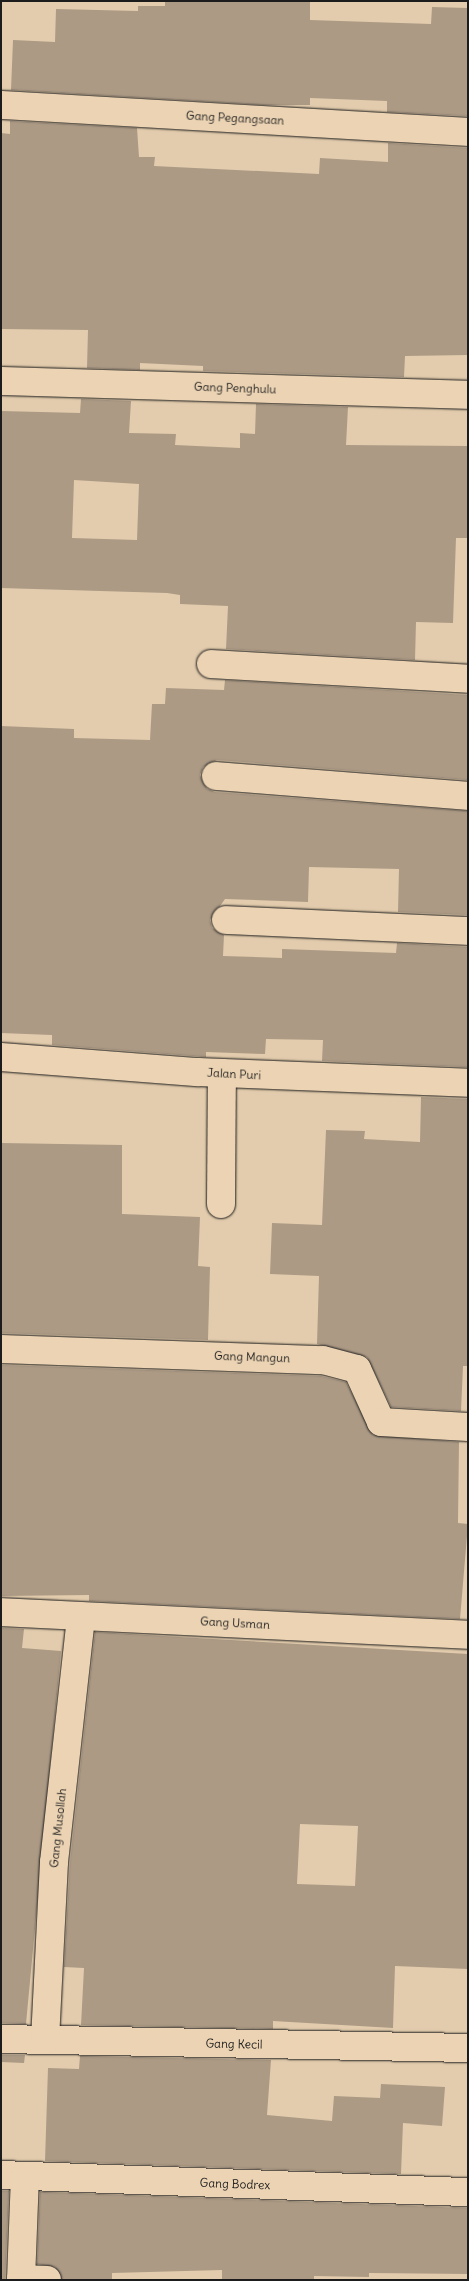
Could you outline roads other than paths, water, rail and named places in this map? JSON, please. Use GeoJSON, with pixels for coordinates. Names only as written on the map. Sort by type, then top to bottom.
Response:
{"type":"FeatureCollection","features":[{"type":"Feature","properties":{"kind":"street","name":"Gang Pegangsaan"},"geometry":{"type":"LineString","coordinates":[[1,105],[468,132]]}},
{"type":"Feature","properties":{"kind":"street","name":"Gang Penghulu"},"geometry":{"type":"LineString","coordinates":[[1,381],[468,395]]}},
{"type":"Feature","properties":{"kind":"street"},"geometry":{"type":"LineString","coordinates":[[211,664],[468,679]]}},
{"type":"Feature","properties":{"kind":"street"},"geometry":{"type":"LineString","coordinates":[[216,776],[468,796]]}},
{"type":"Feature","properties":{"kind":"street"},"geometry":{"type":"LineString","coordinates":[[226,920],[468,931]]}},
{"type":"Feature","properties":{"kind":"street","name":"Jalan Puri"},"geometry":{"type":"LineString","coordinates":[[1,1057],[222,1073],[468,1083]]}},
{"type":"Feature","properties":{"kind":"street"},"geometry":{"type":"LineString","coordinates":[[221,1204],[222,1073]]}},
{"type":"Feature","properties":{"kind":"street","name":"Gang Mangun"},"geometry":{"type":"LineString","coordinates":[[1,1348],[323,1360],[358,1369],[381,1422],[468,1427]]}},
{"type":"Feature","properties":{"kind":"street","name":"Gang Usman"},"geometry":{"type":"LineString","coordinates":[[1,1612],[468,1635]]}},
{"type":"Feature","properties":{"kind":"street","name":"Gang Musollah"},"geometry":{"type":"LineString","coordinates":[[45,2040],[54,1862],[81,1616]]}},
{"type":"Feature","properties":{"kind":"street","name":"Gang Kecil"},"geometry":{"type":"LineString","coordinates":[[1,2039],[468,2048]]}},
{"type":"Feature","properties":{"kind":"street"},"geometry":{"type":"LineString","coordinates":[[13,2176],[29,2280]]}},
{"type":"Feature","properties":{"kind":"street","name":"Gang Bodrex"},"geometry":{"type":"LineString","coordinates":[[13,2176],[468,2192]]}}]}
